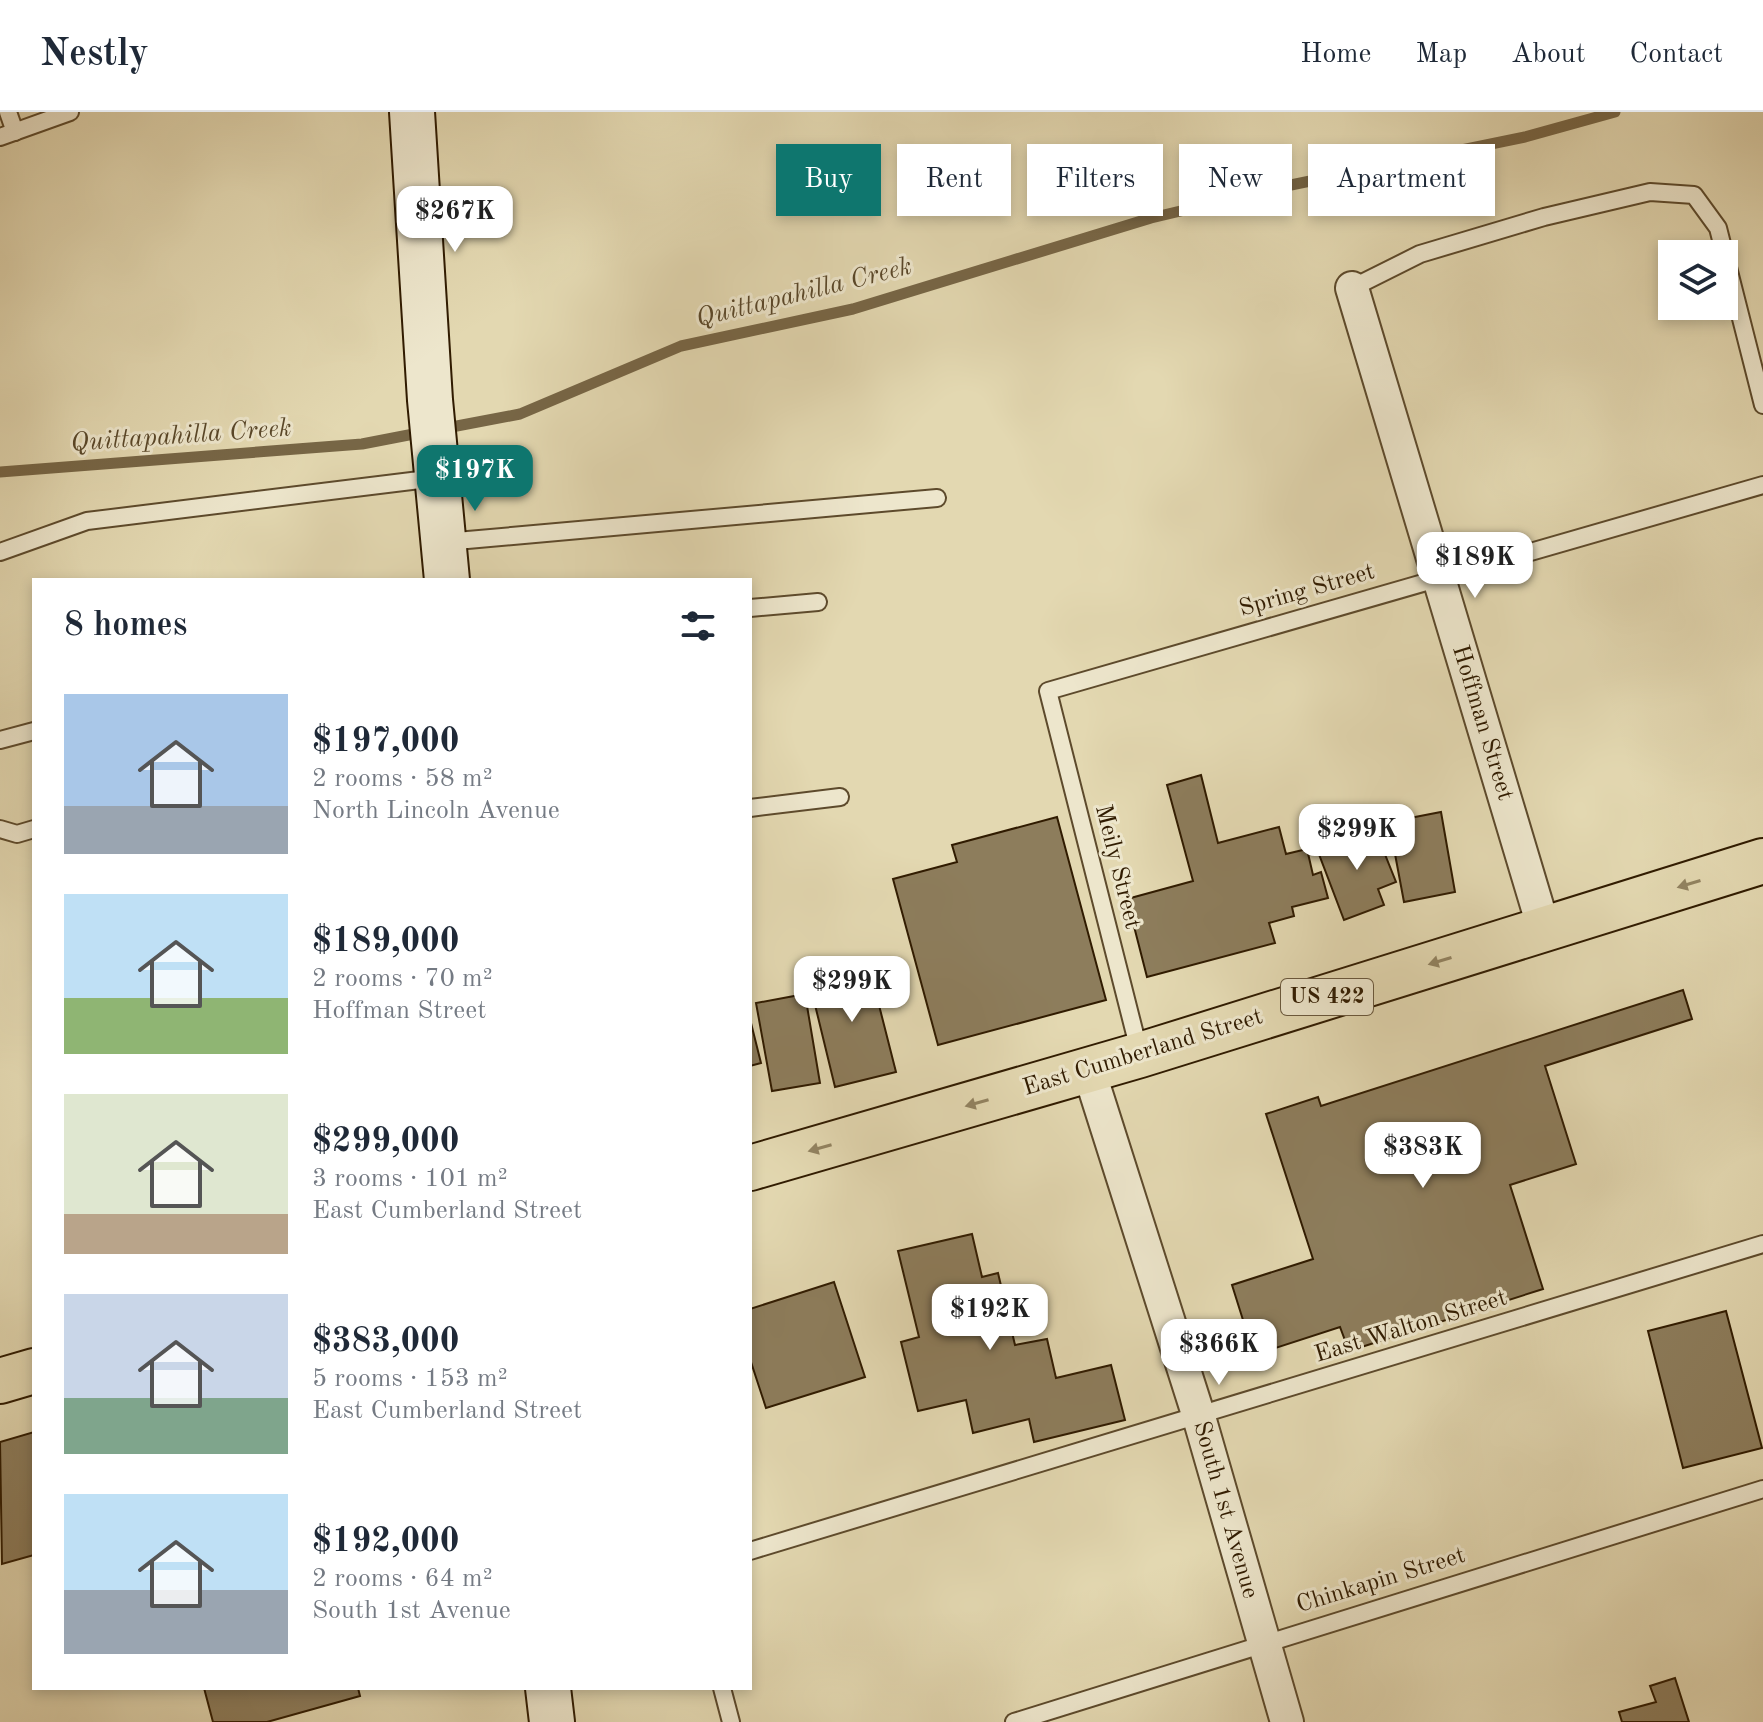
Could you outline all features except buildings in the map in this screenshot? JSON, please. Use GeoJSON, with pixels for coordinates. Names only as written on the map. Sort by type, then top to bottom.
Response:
{"type":"FeatureCollection","features":[{"type":"Feature","properties":{"kind":"highway","name":"East Cumberland Street"},"geometry":{"type":"LineString","coordinates":[[752,1167],[1089,1071],[1763,861]]}},
{"type":"Feature","properties":{"kind":"highway"},"geometry":{"type":"LineString","coordinates":[[0,1381],[32,1372]]}},
{"type":"Feature","properties":{"kind":"main road"},"geometry":{"type":"LineString","coordinates":[[412,112],[430,400],[445,561]]}},
{"type":"Feature","properties":{"kind":"main road"},"geometry":{"type":"LineString","coordinates":[[548,1690],[552,1722]]}},
{"type":"Feature","properties":{"kind":"street","name":"Hoffman Street"},"geometry":{"type":"LineString","coordinates":[[1352,288],[1544,929]]}},
{"type":"Feature","properties":{"kind":"street","name":"South 1st Avenue"},"geometry":{"type":"LineString","coordinates":[[1089,1071],[1199,1417],[1287,1722]]}},
{"type":"Feature","properties":{"kind":"lane"},"geometry":{"type":"LineString","coordinates":[[8,112],[8,134],[70,112]]}},
{"type":"Feature","properties":{"kind":"lane"},"geometry":{"type":"LineString","coordinates":[[1352,288],[1420,254],[1544,217],[1650,192],[1694,195],[1718,228],[1763,405]]}},
{"type":"Feature","properties":{"kind":"lane"},"geometry":{"type":"LineString","coordinates":[[0,552],[87,521],[437,465]]}},
{"type":"Feature","properties":{"kind":"lane","name":"Spring Street"},"geometry":{"type":"LineString","coordinates":[[1048,691],[1763,485]]}},
{"type":"Feature","properties":{"kind":"lane"},"geometry":{"type":"LineString","coordinates":[[445,561],[937,498]]}},
{"type":"Feature","properties":{"kind":"lane"},"geometry":{"type":"LineString","coordinates":[[752,608],[818,602]]}},
{"type":"Feature","properties":{"kind":"lane","name":"Meily Street"},"geometry":{"type":"LineString","coordinates":[[1048,691],[1140,1055]]}},
{"type":"Feature","properties":{"kind":"lane"},"geometry":{"type":"LineString","coordinates":[[0,740],[32,732]]}},
{"type":"Feature","properties":{"kind":"lane"},"geometry":{"type":"LineString","coordinates":[[752,808],[840,797]]}},
{"type":"Feature","properties":{"kind":"lane"},"geometry":{"type":"LineString","coordinates":[[0,829],[17,834],[32,830]]}},
{"type":"Feature","properties":{"kind":"lane","name":"East Walton Street"},"geometry":{"type":"LineString","coordinates":[[752,1550],[1763,1244]]}},
{"type":"Feature","properties":{"kind":"lane","name":"Chinkapin Street"},"geometry":{"type":"LineString","coordinates":[[1014,1722],[1263,1642],[1763,1489]]}},
{"type":"Feature","properties":{"kind":"lane"},"geometry":{"type":"LineString","coordinates":[[723,1690],[731,1722]]}},
{"type":"Feature","properties":{"kind":"waterway","name":"Quittapahilla Creek"},"geometry":{"type":"LineString","coordinates":[[441,429],[520,414],[681,346],[853,309],[1151,218],[1286,186],[1525,137],[1615,112]]}},
{"type":"Feature","properties":{"kind":"waterway","name":"Quittapahilla Creek"},"geometry":{"type":"LineString","coordinates":[[0,472],[362,444],[424,432]]}}]}
